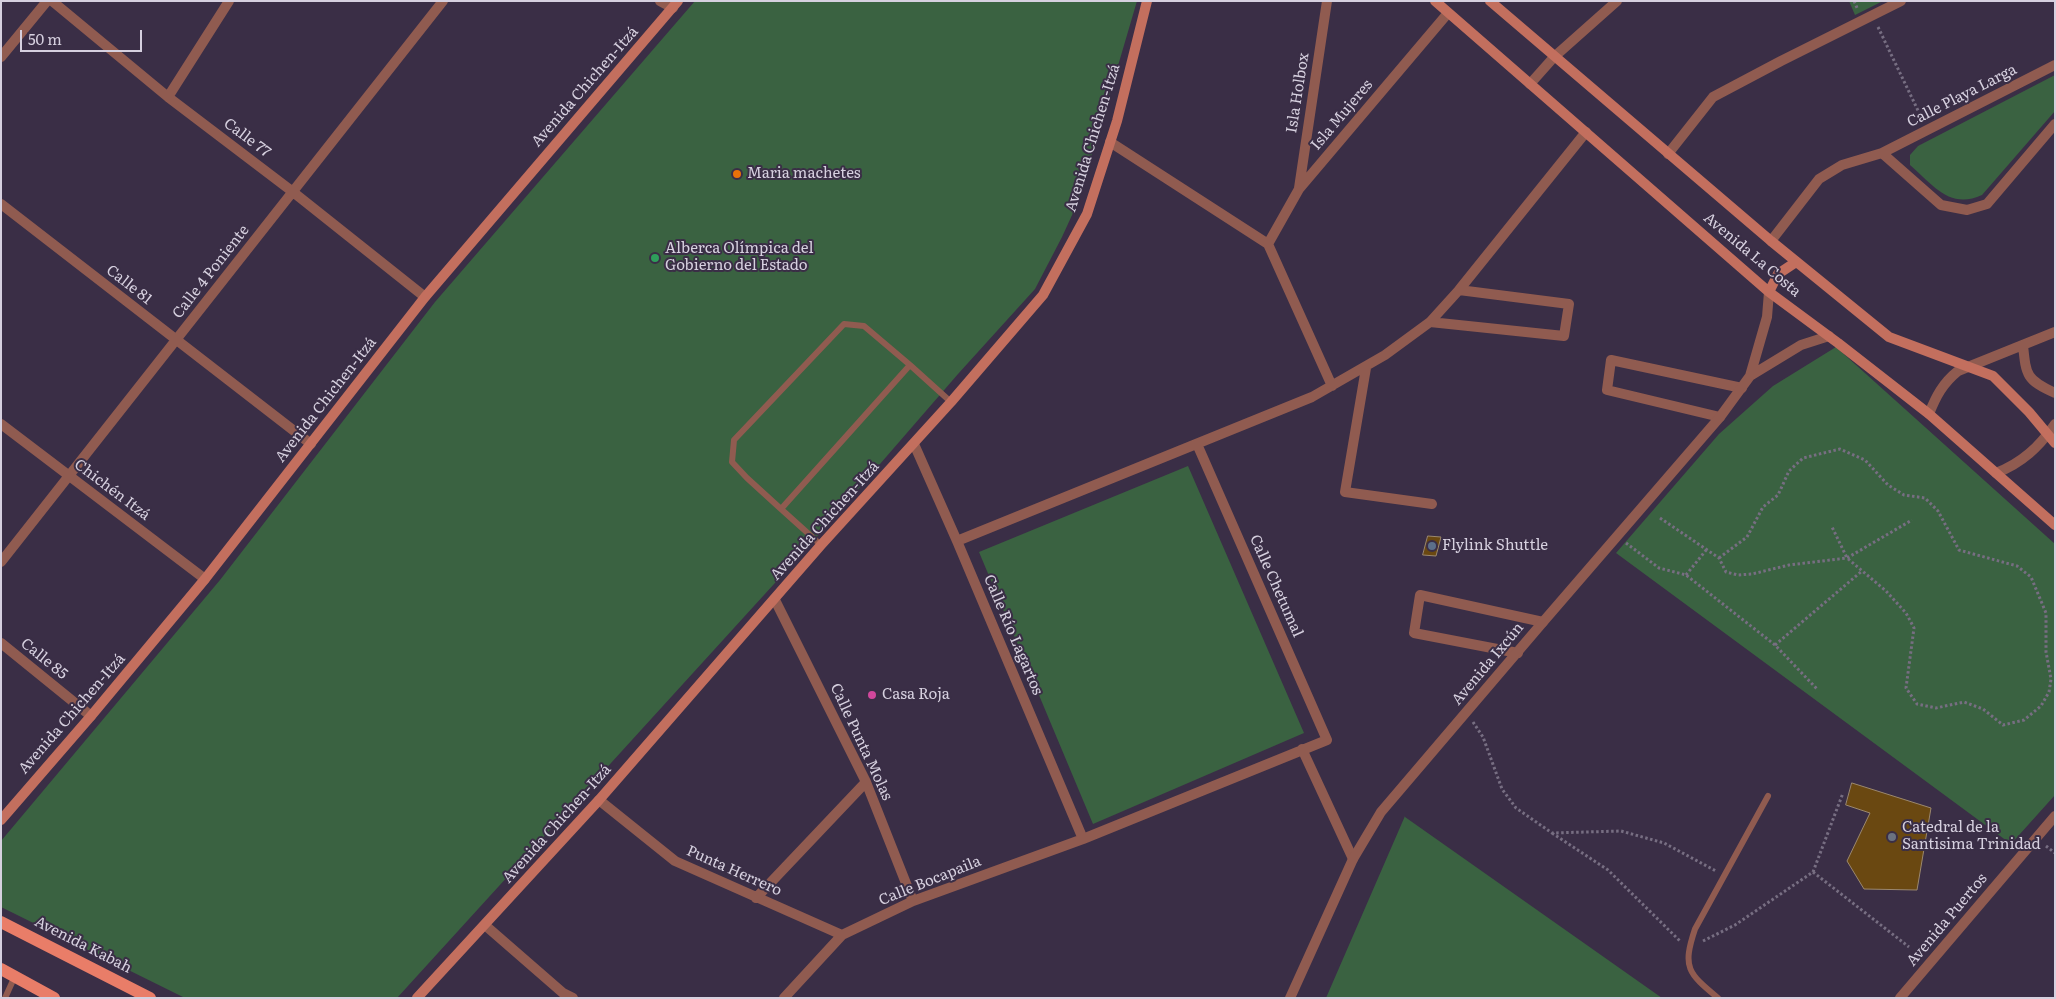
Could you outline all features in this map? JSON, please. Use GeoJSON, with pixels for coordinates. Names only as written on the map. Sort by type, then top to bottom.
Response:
{"type":"FeatureCollection","features":[{"type":"Feature","properties":{"kind":"main road","name":"Avenida Chichen-Itzá"},"geometry":{"type":"LineString","coordinates":[[417,998],[486,926],[599,800],[821,545],[914,444],[1043,295],[1087,214],[1110,142],[1148,1]]}},
{"type":"Feature","properties":{"kind":"main road","name":"Avenida La Costa"},"geometry":{"type":"LineString","coordinates":[[1435,1],[1769,292],[1929,414],[2055,525]]}},
{"type":"Feature","properties":{"kind":"main road","name":"Avenida La Costa"},"geometry":{"type":"LineString","coordinates":[[1490,1],[1770,241],[1889,337],[1993,376],[2048,434]]}},
{"type":"Feature","properties":{"kind":"main road","name":"Avenida Chichen-Itzá"},"geometry":{"type":"LineString","coordinates":[[1,820],[91,716],[205,579],[425,297],[675,5]]}},
{"type":"Feature","properties":{"kind":"main road"},"geometry":{"type":"LineString","coordinates":[[1769,292],[1778,274],[1796,262]]}},
{"type":"Feature","properties":{"kind":"main road"},"geometry":{"type":"LineString","coordinates":[[2048,434],[2055,443]]}},
{"type":"Feature","properties":{"kind":"main road","name":"Avenida Kabah"},"geometry":{"type":"LineString","coordinates":[[1,922],[150,998]]}},
{"type":"Feature","properties":{"kind":"main road"},"geometry":{"type":"LineString","coordinates":[[1,970],[54,998]]}},
{"type":"Feature","properties":{"kind":"street"},"geometry":{"type":"LineString","coordinates":[[1,58],[47,1]]}},
{"type":"Feature","properties":{"kind":"street","name":"Calle 77"},"geometry":{"type":"LineString","coordinates":[[52,1],[168,97],[293,192],[425,297]]}},
{"type":"Feature","properties":{"kind":"street"},"geometry":{"type":"LineString","coordinates":[[168,97],[229,1]]}},
{"type":"Feature","properties":{"kind":"street","name":"Calle 4 Poniente"},"geometry":{"type":"LineString","coordinates":[[1,562],[443,1]]}},
{"type":"Feature","properties":{"kind":"street"},"geometry":{"type":"LineString","coordinates":[[660,1],[675,5]]}},
{"type":"Feature","properties":{"kind":"street","name":"Isla Holbox"},"geometry":{"type":"LineString","coordinates":[[1299,188],[1327,1]]}},
{"type":"Feature","properties":{"kind":"street"},"geometry":{"type":"LineString","coordinates":[[1530,84],[1554,57],[1617,1]]}},
{"type":"Feature","properties":{"kind":"street"},"geometry":{"type":"LineString","coordinates":[[1668,154],[1713,97],[1901,1]]}},
{"type":"Feature","properties":{"kind":"street","name":"Isla Mujeres"},"geometry":{"type":"LineString","coordinates":[[1268,244],[1299,188],[1448,13]]}},
{"type":"Feature","properties":{"kind":"street","name":"Calle Playa Larga"},"geometry":{"type":"LineString","coordinates":[[1770,241],[1819,179],[1842,165],[1882,153],[2055,65]]}},
{"type":"Feature","properties":{"kind":"street"},"geometry":{"type":"LineString","coordinates":[[1882,153],[1941,205],[1967,210],[1987,204],[2055,124]]}},
{"type":"Feature","properties":{"kind":"street"},"geometry":{"type":"LineString","coordinates":[[957,541],[1312,397],[1366,368],[1430,322],[1459,290],[1586,132]]}},
{"type":"Feature","properties":{"kind":"street"},"geometry":{"type":"LineString","coordinates":[[1110,142],[1268,244],[1332,386]]}},
{"type":"Feature","properties":{"kind":"street","name":"Calle 81"},"geometry":{"type":"LineString","coordinates":[[1,204],[311,444]]}},
{"type":"Feature","properties":{"kind":"street"},"geometry":{"type":"LineString","coordinates":[[1430,322],[1564,336],[1570,304],[1459,290]]}},
{"type":"Feature","properties":{"kind":"street","name":"Avenida Ixcún"},"geometry":{"type":"LineString","coordinates":[[1290,998],[1353,859],[1382,812],[1720,417],[1742,388],[1750,376],[1767,317],[1769,292]]}},
{"type":"Feature","properties":{"kind":"street"},"geometry":{"type":"LineString","coordinates":[[1929,414],[1944,384],[1954,374],[1968,366],[2055,332]]}},
{"type":"Feature","properties":{"kind":"street","name":"Avenida Ixcún"},"geometry":{"type":"LineString","coordinates":[[1750,376],[1802,345],[1828,336]]}},
{"type":"Feature","properties":{"kind":"street"},"geometry":{"type":"LineString","coordinates":[[2023,345],[2026,371],[2036,385],[2055,393]]}},
{"type":"Feature","properties":{"kind":"street"},"geometry":{"type":"LineString","coordinates":[[1720,417],[1607,390],[1611,360],[1742,388]]}},
{"type":"Feature","properties":{"kind":"street"},"geometry":{"type":"LineString","coordinates":[[1366,368],[1345,492],[1432,504]]}},
{"type":"Feature","properties":{"kind":"street","name":"Chichén Itzá"},"geometry":{"type":"LineString","coordinates":[[1,424],[205,579]]}},
{"type":"Feature","properties":{"kind":"street"},"geometry":{"type":"LineString","coordinates":[[1996,474],[2017,464],[2048,434],[2055,424]]}},
{"type":"Feature","properties":{"kind":"street","name":"Calle Río Lagartos"},"geometry":{"type":"LineString","coordinates":[[914,444],[1083,839]]}},
{"type":"Feature","properties":{"kind":"street","name":"Calle Chetumal"},"geometry":{"type":"LineString","coordinates":[[1197,444],[1327,740]]}},
{"type":"Feature","properties":{"kind":"street"},"geometry":{"type":"LineString","coordinates":[[1518,653],[1414,633],[1420,595],[1543,622]]}},
{"type":"Feature","properties":{"kind":"street","name":"Calle Punta Molas"},"geometry":{"type":"LineString","coordinates":[[775,600],[866,782],[913,900]]}},
{"type":"Feature","properties":{"kind":"street","name":"Calle 85"},"geometry":{"type":"LineString","coordinates":[[1,643],[91,716]]}},
{"type":"Feature","properties":{"kind":"street","name":"Calle Bocapaila"},"geometry":{"type":"LineString","coordinates":[[784,998],[842,935],[913,900],[1083,839],[1327,740]]}},
{"type":"Feature","properties":{"kind":"street"},"geometry":{"type":"LineString","coordinates":[[1302,749],[1353,859]]}},
{"type":"Feature","properties":{"kind":"street"},"geometry":{"type":"LineString","coordinates":[[756,898],[866,782]]}},
{"type":"Feature","properties":{"kind":"street","name":"Punta Herrero"},"geometry":{"type":"LineString","coordinates":[[599,800],[675,861],[842,935]]}},
{"type":"Feature","properties":{"kind":"street","name":"Avenida Puertos"},"geometry":{"type":"LineString","coordinates":[[1900,998],[2055,816]]}},
{"type":"Feature","properties":{"kind":"street"},"geometry":{"type":"LineString","coordinates":[[486,926],[563,993],[573,998]]}},
{"type":"Feature","properties":{"kind":"lane"},"geometry":{"type":"LineString","coordinates":[[821,545],[746,478],[732,462],[734,440],[844,324],[864,326],[951,402]]}},
{"type":"Feature","properties":{"kind":"lane"},"geometry":{"type":"LineString","coordinates":[[781,509],[910,365]]}},
{"type":"Feature","properties":{"kind":"lane"},"geometry":{"type":"LineString","coordinates":[[1718,998],[1696,979],[1688,963],[1688,949],[1695,929],[1768,796]]}},
{"type":"Feature","properties":{"kind":"lane"},"geometry":{"type":"LineString","coordinates":[[5,998],[15,976]]}},
{"type":"Feature","properties":{"kind":"path"},"geometry":{"type":"LineString","coordinates":[[1872,15],[1927,130]]}},
{"type":"Feature","properties":{"kind":"path"},"geometry":{"type":"LineString","coordinates":[[1719,558],[1747,537],[1763,507],[1778,496],[1789,471],[1803,458],[1840,449],[1865,460],[1888,485],[1904,495],[1925,498],[1938,511],[1959,550],[2017,566],[2031,577],[2046,613],[2046,652],[2051,678],[2049,692],[2041,706],[2024,720],[2003,725],[1983,709],[1964,702],[1936,708],[1917,704],[1906,688],[1914,628],[1906,613],[1886,591],[1847,558],[1832,527]]}},
{"type":"Feature","properties":{"kind":"path"},"geometry":{"type":"LineString","coordinates":[[1660,518],[1719,558],[1726,572],[1738,576],[1789,565],[1847,558],[1912,520]]}},
{"type":"Feature","properties":{"kind":"path"},"geometry":{"type":"LineString","coordinates":[[1617,536],[1658,568],[1686,575],[1775,645],[1817,690]]}},
{"type":"Feature","properties":{"kind":"path"},"geometry":{"type":"LineString","coordinates":[[1686,575],[1707,549]]}},
{"type":"Feature","properties":{"kind":"path"},"geometry":{"type":"LineString","coordinates":[[1775,645],[1862,571]]}},
{"type":"Feature","properties":{"kind":"path"},"geometry":{"type":"LineString","coordinates":[[1467,712],[1483,737],[1502,789],[1516,808],[1608,870],[1688,949],[1735,925],[1813,872],[1843,793]]}},
{"type":"Feature","properties":{"kind":"path"},"geometry":{"type":"LineString","coordinates":[[1552,833],[1621,831],[1664,842],[1725,876]]}},
{"type":"Feature","properties":{"kind":"path"},"geometry":{"type":"LineString","coordinates":[[1813,872],[1909,947]]}},
{"type":"Feature","properties":{"kind":"green space"},"geometry":{"type":"Polygon","coordinates":[[[695,1],[1137,1],[1078,202],[1035,289],[958,374],[815,539],[397,998],[185,998],[1,907],[1,841],[220,580],[435,302],[695,1]]]}},
{"type":"Feature","properties":{"kind":"green space"},"geometry":{"type":"Polygon","coordinates":[[[1849,1],[1883,1],[1855,15],[1849,1]]]}},
{"type":"Feature","properties":{"kind":"green space"},"geometry":{"type":"Polygon","coordinates":[[[2055,75],[2055,111],[1982,195],[1971,199],[1951,197],[1934,187],[1910,165],[1910,155],[1918,146],[2055,75]]]}},
{"type":"Feature","properties":{"kind":"green space"},"geometry":{"type":"Polygon","coordinates":[[[1836,347],[2055,544],[2055,795],[2011,844],[1616,553],[1719,434],[1773,386],[1836,347]]]}},
{"type":"Feature","properties":{"kind":"green space"},"geometry":{"type":"Polygon","coordinates":[[[1188,466],[1304,733],[1093,824],[979,552],[1188,466]]]}},
{"type":"Feature","properties":{"kind":"green space"},"geometry":{"type":"Polygon","coordinates":[[[1405,817],[1662,998],[1326,998],[1405,817]]]}},
{"type":"Feature","properties":{"kind":"building","name":"Flylink Shuttle"},"geometry":{"type":"Polygon","coordinates":[[[1428,536],[1441,537],[1436,556],[1423,555],[1428,536]]]}},
{"type":"Feature","properties":{"kind":"building","name":"Catedral de la Santisima Trinidad"},"geometry":{"type":"Polygon","coordinates":[[[1852,783],[1931,808],[1917,890],[1864,889],[1847,861],[1870,813],[1846,805],[1852,783]]]}},
{"type":"Feature","properties":{"kind":"place","name":"Maria machetes"},"geometry":{"type":"Point","coordinates":[737,174]}},
{"type":"Feature","properties":{"kind":"place","name":"Alberca Olímpica del Gobierno del Estado"},"geometry":{"type":"Point","coordinates":[655,258]}},
{"type":"Feature","properties":{"kind":"place","name":"Flylink Shuttle"},"geometry":{"type":"Point","coordinates":[1432,546]}},
{"type":"Feature","properties":{"kind":"place","name":"Casa Roja"},"geometry":{"type":"Point","coordinates":[872,695]}},
{"type":"Feature","properties":{"kind":"place","name":"Catedral de la Santisima Trinidad"},"geometry":{"type":"Point","coordinates":[1892,837]}}]}
